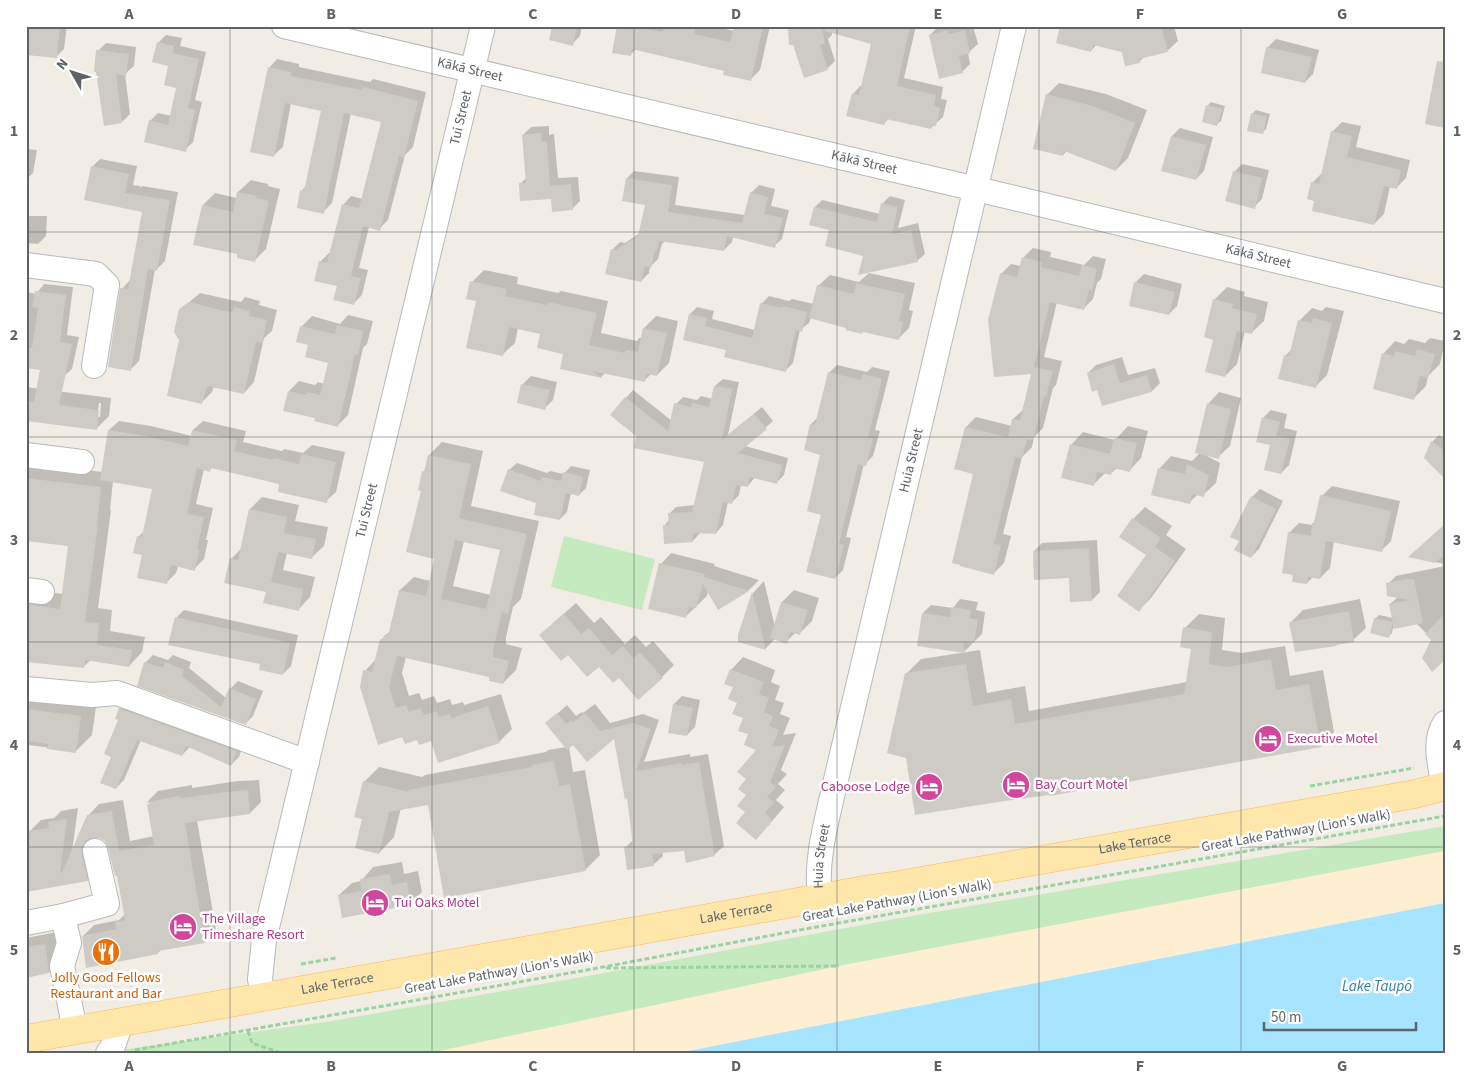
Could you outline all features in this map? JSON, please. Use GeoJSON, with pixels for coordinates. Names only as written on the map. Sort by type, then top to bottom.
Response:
{"type":"FeatureCollection","features":[{"type":"Feature","properties":{"kind":"main road","name":"Lake Terrace"},"geometry":{"type":"LineString","coordinates":[[26,1039],[1395,798],[1444,786]]}},
{"type":"Feature","properties":{"kind":"street","name":"Kākā Street"},"geometry":{"type":"LineString","coordinates":[[284,26],[975,188],[1445,302]]}},
{"type":"Feature","properties":{"kind":"street","name":"Tui Street"},"geometry":{"type":"LineString","coordinates":[[263,996],[260,979],[264,940],[483,26]]}},
{"type":"Feature","properties":{"kind":"street","name":"Huia Street"},"geometry":{"type":"LineString","coordinates":[[820,898],[818,880],[820,856],[834,788],[1014,26]]}},
{"type":"Feature","properties":{"kind":"street"},"geometry":{"type":"LineString","coordinates":[[26,265],[96,274],[107,285],[94,366]]}},
{"type":"Feature","properties":{"kind":"street"},"geometry":{"type":"LineString","coordinates":[[26,455],[82,462]]}},
{"type":"Feature","properties":{"kind":"street"},"geometry":{"type":"LineString","coordinates":[[26,689],[92,695],[117,693],[308,762]]}},
{"type":"Feature","properties":{"kind":"street"},"geometry":{"type":"LineString","coordinates":[[1444,786],[1439,737],[1445,722]]}},
{"type":"Feature","properties":{"kind":"street"},"geometry":{"type":"LineString","coordinates":[[26,923],[63,916],[107,904],[95,851]]}},
{"type":"Feature","properties":{"kind":"street"},"geometry":{"type":"LineString","coordinates":[[63,916],[69,943],[62,966],[75,1030]]}},
{"type":"Feature","properties":{"kind":"street"},"geometry":{"type":"LineString","coordinates":[[117,1052],[113,1046],[121,1023]]}},
{"type":"Feature","properties":{"kind":"path","name":"Great Lake Pathway (Lion's Walk)"},"geometry":{"type":"LineString","coordinates":[[117,1052],[598,968],[805,928],[1445,816]]}},
{"type":"Feature","properties":{"kind":"path"},"geometry":{"type":"LineString","coordinates":[[598,968],[839,966]]}},
{"type":"Feature","properties":{"kind":"path"},"geometry":{"type":"LineString","coordinates":[[248,1030],[252,1043],[281,1053]]}},
{"type":"Feature","properties":{"kind":"green space"},"geometry":{"type":"Polygon","coordinates":[[[564,536],[655,559],[642,610],[551,587],[564,536]]]}},
{"type":"Feature","properties":{"kind":"green space"},"geometry":{"type":"Polygon","coordinates":[[[1445,826],[1445,851],[839,966],[430,1053],[98,1053],[326,1022],[894,919],[1445,826]]]}},
{"type":"Feature","properties":{"kind":"sand"},"geometry":{"type":"Polygon","coordinates":[[[1445,851],[1445,903],[678,1053],[430,1053],[839,966],[1445,851]]]}},
{"type":"Feature","properties":{"kind":"water","name":"Lake Taupō"},"geometry":{"type":"Polygon","coordinates":[[[1445,903],[1445,1053],[678,1053],[893,1011],[1445,903]]]}},
{"type":"Feature","properties":{"kind":"building"},"geometry":{"type":"Polygon","coordinates":[[[29,26],[60,26],[57,58],[26,55],[29,26]]]}},
{"type":"Feature","properties":{"kind":"building"},"geometry":{"type":"Polygon","coordinates":[[[552,26],[577,26],[573,46],[549,40],[552,26]]]}},
{"type":"Feature","properties":{"kind":"building"},"geometry":{"type":"Polygon","coordinates":[[[617,26],[630,26],[663,32],[664,26],[696,26],[694,34],[730,42],[734,26],[763,26],[751,81],[723,75],[724,71],[632,49],[631,56],[612,53],[617,26]]]}},
{"type":"Feature","properties":{"kind":"building"},"geometry":{"type":"Polygon","coordinates":[[[825,26],[910,26],[897,86],[936,95],[934,106],[940,108],[936,126],[932,125],[931,129],[886,119],[884,125],[846,116],[852,93],[859,95],[871,44],[825,31],[825,26]]]}},
{"type":"Feature","properties":{"kind":"building"},"geometry":{"type":"Polygon","coordinates":[[[1060,26],[1161,26],[1168,52],[1139,59],[1140,63],[1125,66],[1122,52],[1093,45],[1091,52],[1056,43],[1060,26]]]}},
{"type":"Feature","properties":{"kind":"building"},"geometry":{"type":"Polygon","coordinates":[[[822,28],[825,44],[820,45],[828,70],[804,78],[793,45],[789,45],[788,29],[822,28]]]}},
{"type":"Feature","properties":{"kind":"building"},"geometry":{"type":"Polygon","coordinates":[[[948,30],[949,34],[965,30],[970,53],[959,56],[963,73],[939,79],[929,35],[948,30]]]}},
{"type":"Feature","properties":{"kind":"building"},"geometry":{"type":"Polygon","coordinates":[[[157,42],[174,46],[173,53],[199,59],[188,108],[195,110],[186,152],[144,142],[149,120],[168,125],[176,88],[164,85],[168,66],[152,62],[157,42]]]}},
{"type":"Feature","properties":{"kind":"building"},"geometry":{"type":"Polygon","coordinates":[[[1266,47],[1312,57],[1305,83],[1261,73],[1266,47]]]}},
{"type":"Feature","properties":{"kind":"building"},"geometry":{"type":"Polygon","coordinates":[[[96,50],[129,54],[126,76],[116,74],[122,123],[104,126],[96,72],[94,72],[96,50]]]}},
{"type":"Feature","properties":{"kind":"building"},"geometry":{"type":"Polygon","coordinates":[[[1437,61],[1445,62],[1445,128],[1425,124],[1437,61]]]}},
{"type":"Feature","properties":{"kind":"building"},"geometry":{"type":"Polygon","coordinates":[[[268,67],[291,72],[291,76],[362,90],[363,87],[418,101],[404,158],[399,156],[380,231],[363,226],[351,276],[361,278],[354,305],[333,300],[337,286],[314,281],[319,261],[327,263],[342,204],[359,208],[381,122],[344,113],[324,214],[297,208],[300,190],[304,191],[321,111],[285,103],[274,157],[250,152],[268,67]]]}},
{"type":"Feature","properties":{"kind":"building"},"geometry":{"type":"Polygon","coordinates":[[[1046,94],[1093,106],[1135,123],[1116,171],[1064,151],[1063,156],[1033,149],[1046,94]]]}},
{"type":"Feature","properties":{"kind":"building"},"geometry":{"type":"Polygon","coordinates":[[[1206,105],[1222,109],[1217,126],[1202,122],[1206,105]]]}},
{"type":"Feature","properties":{"kind":"building"},"geometry":{"type":"Polygon","coordinates":[[[1251,113],[1267,117],[1263,134],[1247,131],[1251,113]]]}},
{"type":"Feature","properties":{"kind":"building"},"geometry":{"type":"Polygon","coordinates":[[[1331,131],[1352,136],[1347,157],[1401,170],[1397,189],[1384,186],[1374,225],[1312,211],[1314,201],[1307,199],[1311,182],[1319,184],[1331,131]]]}},
{"type":"Feature","properties":{"kind":"building"},"geometry":{"type":"Polygon","coordinates":[[[541,133],[542,142],[547,142],[550,186],[571,184],[573,210],[552,212],[551,199],[520,201],[519,183],[526,183],[522,135],[541,133]]]}},
{"type":"Feature","properties":{"kind":"building"},"geometry":{"type":"Polygon","coordinates":[[[1171,136],[1206,145],[1196,180],[1161,171],[1171,136]]]}},
{"type":"Feature","properties":{"kind":"building"},"geometry":{"type":"Polygon","coordinates":[[[91,166],[129,174],[125,193],[132,196],[132,194],[170,200],[157,271],[148,269],[131,371],[108,367],[120,288],[128,289],[142,212],[84,200],[91,166]]]}},
{"type":"Feature","properties":{"kind":"building"},"geometry":{"type":"Polygon","coordinates":[[[1233,171],[1262,178],[1255,209],[1225,201],[1233,171]]]}},
{"type":"Feature","properties":{"kind":"building"},"geometry":{"type":"Polygon","coordinates":[[[626,178],[672,185],[668,212],[742,223],[750,192],[768,197],[764,214],[783,218],[775,248],[727,236],[724,251],[659,241],[651,268],[645,266],[641,282],[605,274],[611,249],[616,250],[638,236],[645,205],[622,201],[626,178]]]}},
{"type":"Feature","properties":{"kind":"building"},"geometry":{"type":"Polygon","coordinates":[[[237,192],[257,196],[256,198],[269,201],[255,262],[237,258],[237,254],[193,245],[202,205],[233,212],[237,192]]]}},
{"type":"Feature","properties":{"kind":"building"},"geometry":{"type":"Polygon","coordinates":[[[881,203],[898,207],[892,234],[911,230],[918,262],[858,275],[863,256],[825,246],[829,230],[809,225],[814,207],[877,222],[881,203]]]}},
{"type":"Feature","properties":{"kind":"building"},"geometry":{"type":"Polygon","coordinates":[[[1022,257],[1042,262],[1041,267],[1079,276],[1082,265],[1097,269],[1092,291],[1089,290],[1084,310],[1050,302],[1034,367],[1053,371],[1046,396],[1044,396],[1033,440],[1027,439],[1022,458],[1015,457],[994,544],[1001,545],[994,575],[952,563],[973,474],[954,469],[965,427],[1008,437],[1012,419],[1020,420],[1031,374],[994,377],[988,320],[1000,273],[1017,277],[1022,257]]]}},
{"type":"Feature","properties":{"kind":"building"},"geometry":{"type":"Polygon","coordinates":[[[470,281],[507,289],[505,296],[547,305],[548,302],[597,313],[589,345],[625,353],[626,350],[638,352],[643,328],[667,333],[657,376],[646,374],[645,382],[592,371],[602,378],[560,369],[563,354],[537,348],[540,334],[509,327],[503,356],[466,348],[476,301],[466,299],[470,281]]]}},
{"type":"Feature","properties":{"kind":"building"},"geometry":{"type":"Polygon","coordinates":[[[1134,282],[1175,292],[1169,315],[1129,306],[1134,282]]]}},
{"type":"Feature","properties":{"kind":"building"},"geometry":{"type":"Polygon","coordinates":[[[856,283],[905,294],[899,321],[903,322],[899,340],[863,332],[862,334],[809,318],[817,285],[854,294],[856,283]]]}},
{"type":"Feature","properties":{"kind":"building"},"geometry":{"type":"Polygon","coordinates":[[[35,291],[66,295],[60,342],[72,344],[59,405],[99,410],[97,430],[26,421],[26,401],[34,402],[40,370],[26,368],[26,347],[32,348],[38,308],[32,307],[35,291]]]}},
{"type":"Feature","properties":{"kind":"building"},"geometry":{"type":"Polygon","coordinates":[[[1213,299],[1233,304],[1232,308],[1257,314],[1252,334],[1237,331],[1225,377],[1205,372],[1213,340],[1204,337],[1213,299]]]}},
{"type":"Feature","properties":{"kind":"building"},"geometry":{"type":"Polygon","coordinates":[[[189,302],[232,312],[234,307],[250,311],[249,316],[267,320],[262,343],[256,342],[244,394],[207,386],[202,404],[167,396],[179,340],[174,332],[179,309],[189,302]]]}},
{"type":"Feature","properties":{"kind":"building"},"geometry":{"type":"Polygon","coordinates":[[[760,303],[807,312],[802,332],[796,330],[786,372],[724,357],[726,350],[683,340],[689,314],[707,318],[705,326],[752,338],[760,303]]]}},
{"type":"Feature","properties":{"kind":"building"},"geometry":{"type":"Polygon","coordinates":[[[1313,318],[1332,323],[1316,388],[1278,379],[1284,355],[1289,356],[1298,320],[1312,323],[1313,318]]]}},
{"type":"Feature","properties":{"kind":"building"},"geometry":{"type":"Polygon","coordinates":[[[337,325],[363,331],[358,355],[355,355],[338,427],[314,421],[315,418],[283,411],[288,391],[306,395],[307,392],[320,395],[328,363],[305,357],[308,345],[296,342],[300,326],[335,334],[337,325]]]}},
{"type":"Feature","properties":{"kind":"building"},"geometry":{"type":"Polygon","coordinates":[[[1417,349],[1435,354],[1428,378],[1420,376],[1414,400],[1373,389],[1382,353],[1394,356],[1395,351],[1415,356],[1417,349]]]}},
{"type":"Feature","properties":{"kind":"building"},"geometry":{"type":"Polygon","coordinates":[[[1114,364],[1120,383],[1147,375],[1152,392],[1102,406],[1097,390],[1092,392],[1087,373],[1114,364]]]}},
{"type":"Feature","properties":{"kind":"building"},"geometry":{"type":"Polygon","coordinates":[[[828,372],[861,380],[863,374],[882,379],[868,438],[873,439],[866,466],[858,464],[839,544],[844,545],[835,579],[806,572],[821,515],[807,511],[820,455],[804,450],[810,424],[815,425],[828,372]]]}},
{"type":"Feature","properties":{"kind":"building"},"geometry":{"type":"Polygon","coordinates":[[[521,384],[550,390],[545,410],[517,403],[521,384]]]}},
{"type":"Feature","properties":{"kind":"building"},"geometry":{"type":"Polygon","coordinates":[[[714,386],[732,389],[722,440],[754,414],[767,429],[738,453],[782,465],[777,484],[750,477],[748,487],[736,485],[732,504],[723,502],[716,534],[693,533],[693,542],[664,544],[663,525],[669,525],[668,513],[692,512],[704,462],[634,448],[636,436],[610,415],[625,397],[668,431],[674,403],[691,407],[692,403],[709,407],[714,386]]]}},
{"type":"Feature","properties":{"kind":"building"},"geometry":{"type":"Polygon","coordinates":[[[1207,403],[1231,409],[1219,459],[1195,453],[1207,403]]]}},
{"type":"Feature","properties":{"kind":"building"},"geometry":{"type":"Polygon","coordinates":[[[1262,417],[1280,422],[1276,436],[1290,439],[1281,474],[1264,470],[1270,445],[1256,442],[1262,417]]]}},
{"type":"Feature","properties":{"kind":"building"},"geometry":{"type":"Polygon","coordinates":[[[108,430],[141,435],[188,446],[192,430],[237,440],[234,451],[273,460],[273,458],[299,464],[301,454],[336,462],[327,503],[278,492],[279,484],[211,468],[210,472],[197,468],[187,514],[204,517],[197,549],[199,550],[195,571],[171,565],[167,584],[137,578],[142,555],[133,553],[137,536],[142,537],[152,489],[100,480],[108,430]]]}},
{"type":"Feature","properties":{"kind":"building"},"geometry":{"type":"Polygon","coordinates":[[[1114,438],[1137,443],[1130,472],[1113,468],[1111,475],[1097,472],[1094,486],[1061,478],[1070,444],[1110,454],[1114,438]]]}},
{"type":"Feature","properties":{"kind":"building"},"geometry":{"type":"Polygon","coordinates":[[[1431,441],[1445,451],[1445,479],[1424,458],[1431,441]]]}},
{"type":"Feature","properties":{"kind":"building"},"geometry":{"type":"Polygon","coordinates":[[[428,455],[471,464],[459,518],[527,534],[508,614],[502,612],[493,651],[493,657],[509,661],[503,684],[489,681],[489,677],[397,656],[389,687],[396,708],[406,705],[409,712],[421,708],[424,715],[437,711],[439,717],[450,714],[451,718],[488,706],[500,743],[438,763],[431,741],[419,745],[417,740],[405,744],[402,737],[378,745],[360,687],[363,670],[372,672],[380,639],[383,640],[384,635],[388,636],[399,590],[426,596],[434,559],[406,552],[421,491],[418,490],[422,471],[424,472],[428,455]],[[455,540],[441,599],[486,609],[500,550],[455,540]]]}},
{"type":"Feature","properties":{"kind":"building"},"geometry":{"type":"Polygon","coordinates":[[[1187,464],[1209,475],[1204,497],[1192,494],[1190,504],[1151,495],[1158,468],[1185,474],[1187,464]]]}},
{"type":"Feature","properties":{"kind":"building"},"geometry":{"type":"Polygon","coordinates":[[[508,469],[541,481],[542,477],[561,481],[563,472],[583,477],[579,496],[566,493],[560,520],[534,515],[536,503],[500,491],[508,469]]]}},
{"type":"Feature","properties":{"kind":"building"},"geometry":{"type":"Polygon","coordinates":[[[26,478],[101,487],[85,622],[99,623],[97,645],[132,650],[129,667],[85,660],[84,668],[26,662],[26,604],[60,609],[68,546],[26,541],[26,478]]]}},
{"type":"Feature","properties":{"kind":"building"},"geometry":{"type":"Polygon","coordinates":[[[1320,495],[1391,511],[1382,552],[1326,541],[1320,579],[1308,577],[1307,584],[1292,582],[1293,575],[1282,573],[1288,532],[1311,536],[1312,523],[1314,523],[1320,495]]]}},
{"type":"Feature","properties":{"kind":"building"},"geometry":{"type":"Polygon","coordinates":[[[1251,496],[1276,509],[1251,558],[1234,550],[1239,541],[1230,537],[1251,496]]]}},
{"type":"Feature","properties":{"kind":"building"},"geometry":{"type":"Polygon","coordinates":[[[249,509],[287,517],[284,533],[316,539],[312,559],[278,552],[271,582],[303,589],[299,611],[263,603],[266,592],[224,583],[230,558],[238,560],[249,509]]]}},
{"type":"Feature","properties":{"kind":"building"},"geometry":{"type":"Polygon","coordinates":[[[1132,518],[1161,538],[1155,547],[1175,561],[1139,612],[1117,596],[1146,555],[1119,537],[1132,518]]]}},
{"type":"Feature","properties":{"kind":"building"},"geometry":{"type":"Polygon","coordinates":[[[1445,524],[1445,554],[1435,563],[1408,557],[1445,524]]]}},
{"type":"Feature","properties":{"kind":"building"},"geometry":{"type":"Polygon","coordinates":[[[1089,548],[1092,601],[1070,602],[1069,578],[1034,580],[1033,551],[1089,548]]]}},
{"type":"Feature","properties":{"kind":"building"},"geometry":{"type":"Polygon","coordinates":[[[659,563],[705,574],[704,577],[749,591],[718,610],[703,584],[696,608],[689,607],[686,618],[648,609],[659,563]]]}},
{"type":"Feature","properties":{"kind":"building"},"geometry":{"type":"Polygon","coordinates":[[[1414,579],[1423,623],[1394,629],[1389,604],[1410,600],[1387,596],[1386,583],[1414,579]]]}},
{"type":"Feature","properties":{"kind":"building"},"geometry":{"type":"Polygon","coordinates":[[[752,592],[766,650],[738,642],[738,635],[752,592]]]}},
{"type":"Feature","properties":{"kind":"building"},"geometry":{"type":"Polygon","coordinates":[[[781,602],[808,610],[800,635],[790,632],[787,644],[770,638],[781,602]]]}},
{"type":"Feature","properties":{"kind":"building"},"geometry":{"type":"Polygon","coordinates":[[[951,607],[971,610],[969,618],[978,620],[974,643],[963,642],[965,653],[917,646],[922,613],[950,617],[951,607]]]}},
{"type":"Feature","properties":{"kind":"building"},"geometry":{"type":"Polygon","coordinates":[[[1349,611],[1354,642],[1295,652],[1289,622],[1349,611]]]}},
{"type":"Feature","properties":{"kind":"building"},"geometry":{"type":"Polygon","coordinates":[[[1445,613],[1445,660],[1432,672],[1422,658],[1431,640],[1425,634],[1445,613]]]}},
{"type":"Feature","properties":{"kind":"building"},"geometry":{"type":"Polygon","coordinates":[[[564,614],[581,634],[589,628],[612,655],[623,646],[633,658],[640,652],[663,678],[638,700],[619,678],[613,683],[599,667],[587,677],[568,655],[561,661],[539,635],[564,614]]]}},
{"type":"Feature","properties":{"kind":"building"},"geometry":{"type":"Polygon","coordinates":[[[175,617],[290,643],[283,675],[259,670],[260,664],[168,645],[175,617]]]}},
{"type":"Feature","properties":{"kind":"building"},"geometry":{"type":"Polygon","coordinates":[[[1374,618],[1393,622],[1389,638],[1370,633],[1374,618]]]}},
{"type":"Feature","properties":{"kind":"building"},"geometry":{"type":"Polygon","coordinates":[[[1183,627],[1212,632],[1209,664],[1227,667],[1271,659],[1276,690],[1309,684],[1321,747],[1050,796],[915,815],[906,758],[887,753],[905,673],[966,664],[973,706],[1011,699],[1015,724],[1184,694],[1191,649],[1180,647],[1183,627]]]}},
{"type":"Feature","properties":{"kind":"building"},"geometry":{"type":"Polygon","coordinates":[[[144,662],[163,668],[165,662],[184,670],[182,676],[221,707],[229,688],[256,699],[246,725],[137,686],[144,662]]]}},
{"type":"Feature","properties":{"kind":"building"},"geometry":{"type":"Polygon","coordinates":[[[730,669],[764,682],[759,694],[769,698],[764,712],[773,716],[769,726],[779,730],[772,747],[785,745],[770,782],[776,787],[767,797],[774,802],[765,813],[773,820],[756,840],[736,823],[745,812],[737,806],[746,795],[738,789],[746,779],[737,772],[756,750],[744,745],[748,734],[738,731],[743,718],[732,714],[737,703],[728,699],[733,687],[724,684],[730,669]]]}},
{"type":"Feature","properties":{"kind":"building"},"geometry":{"type":"Polygon","coordinates":[[[673,704],[693,708],[687,736],[668,733],[673,704]]]}},
{"type":"Feature","properties":{"kind":"building"},"geometry":{"type":"Polygon","coordinates":[[[119,708],[237,751],[231,766],[186,746],[182,756],[137,740],[116,789],[100,783],[111,757],[104,754],[118,720],[115,719],[119,708]]]}},
{"type":"Feature","properties":{"kind":"building"},"geometry":{"type":"Polygon","coordinates":[[[26,709],[81,716],[76,753],[47,749],[48,744],[26,741],[26,709]]]}},
{"type":"Feature","properties":{"kind":"building"},"geometry":{"type":"Polygon","coordinates":[[[557,713],[566,724],[572,720],[573,722],[585,713],[600,731],[633,723],[651,729],[636,771],[699,762],[715,856],[686,863],[684,851],[652,854],[654,866],[627,870],[624,847],[633,846],[627,798],[625,800],[614,739],[587,762],[573,745],[567,750],[545,723],[557,713]]]}},
{"type":"Feature","properties":{"kind":"building"},"geometry":{"type":"Polygon","coordinates":[[[554,761],[559,786],[570,784],[586,871],[444,898],[428,805],[389,812],[379,854],[355,848],[362,819],[354,817],[363,781],[409,792],[408,790],[532,767],[532,765],[554,761]]]}},
{"type":"Feature","properties":{"kind":"building"},"geometry":{"type":"Polygon","coordinates":[[[248,790],[250,814],[185,823],[205,943],[158,951],[158,954],[86,968],[82,936],[116,929],[115,922],[125,920],[117,876],[115,876],[105,841],[99,838],[92,838],[86,841],[82,847],[88,881],[26,892],[26,840],[30,839],[28,831],[49,828],[48,822],[67,819],[60,872],[62,873],[87,815],[112,811],[119,851],[154,845],[147,804],[151,804],[146,802],[180,796],[181,798],[248,790]]]}},
{"type":"Feature","properties":{"kind":"building"},"geometry":{"type":"Polygon","coordinates":[[[390,874],[392,885],[407,882],[411,905],[342,918],[338,895],[361,891],[360,879],[390,874]]]}},
{"type":"Feature","properties":{"kind":"building"},"geometry":{"type":"Polygon","coordinates":[[[45,944],[49,973],[26,978],[26,947],[45,944]]]}},
{"type":"Feature","properties":{"kind":"place","name":"Executive Motel"},"geometry":{"type":"Point","coordinates":[1268,739]}},
{"type":"Feature","properties":{"kind":"place","name":"Bay Court Motel"},"geometry":{"type":"Point","coordinates":[1016,785]}},
{"type":"Feature","properties":{"kind":"place","name":"Caboose Lodge"},"geometry":{"type":"Point","coordinates":[929,787]}},
{"type":"Feature","properties":{"kind":"place","name":"Tui Oaks Motel"},"geometry":{"type":"Point","coordinates":[375,903]}},
{"type":"Feature","properties":{"kind":"place","name":"The Village Timeshare Resort"},"geometry":{"type":"Point","coordinates":[183,927]}},
{"type":"Feature","properties":{"kind":"place","name":"Jolly Good Fellows Restaurant and Bar"},"geometry":{"type":"Point","coordinates":[106,952]}}]}
